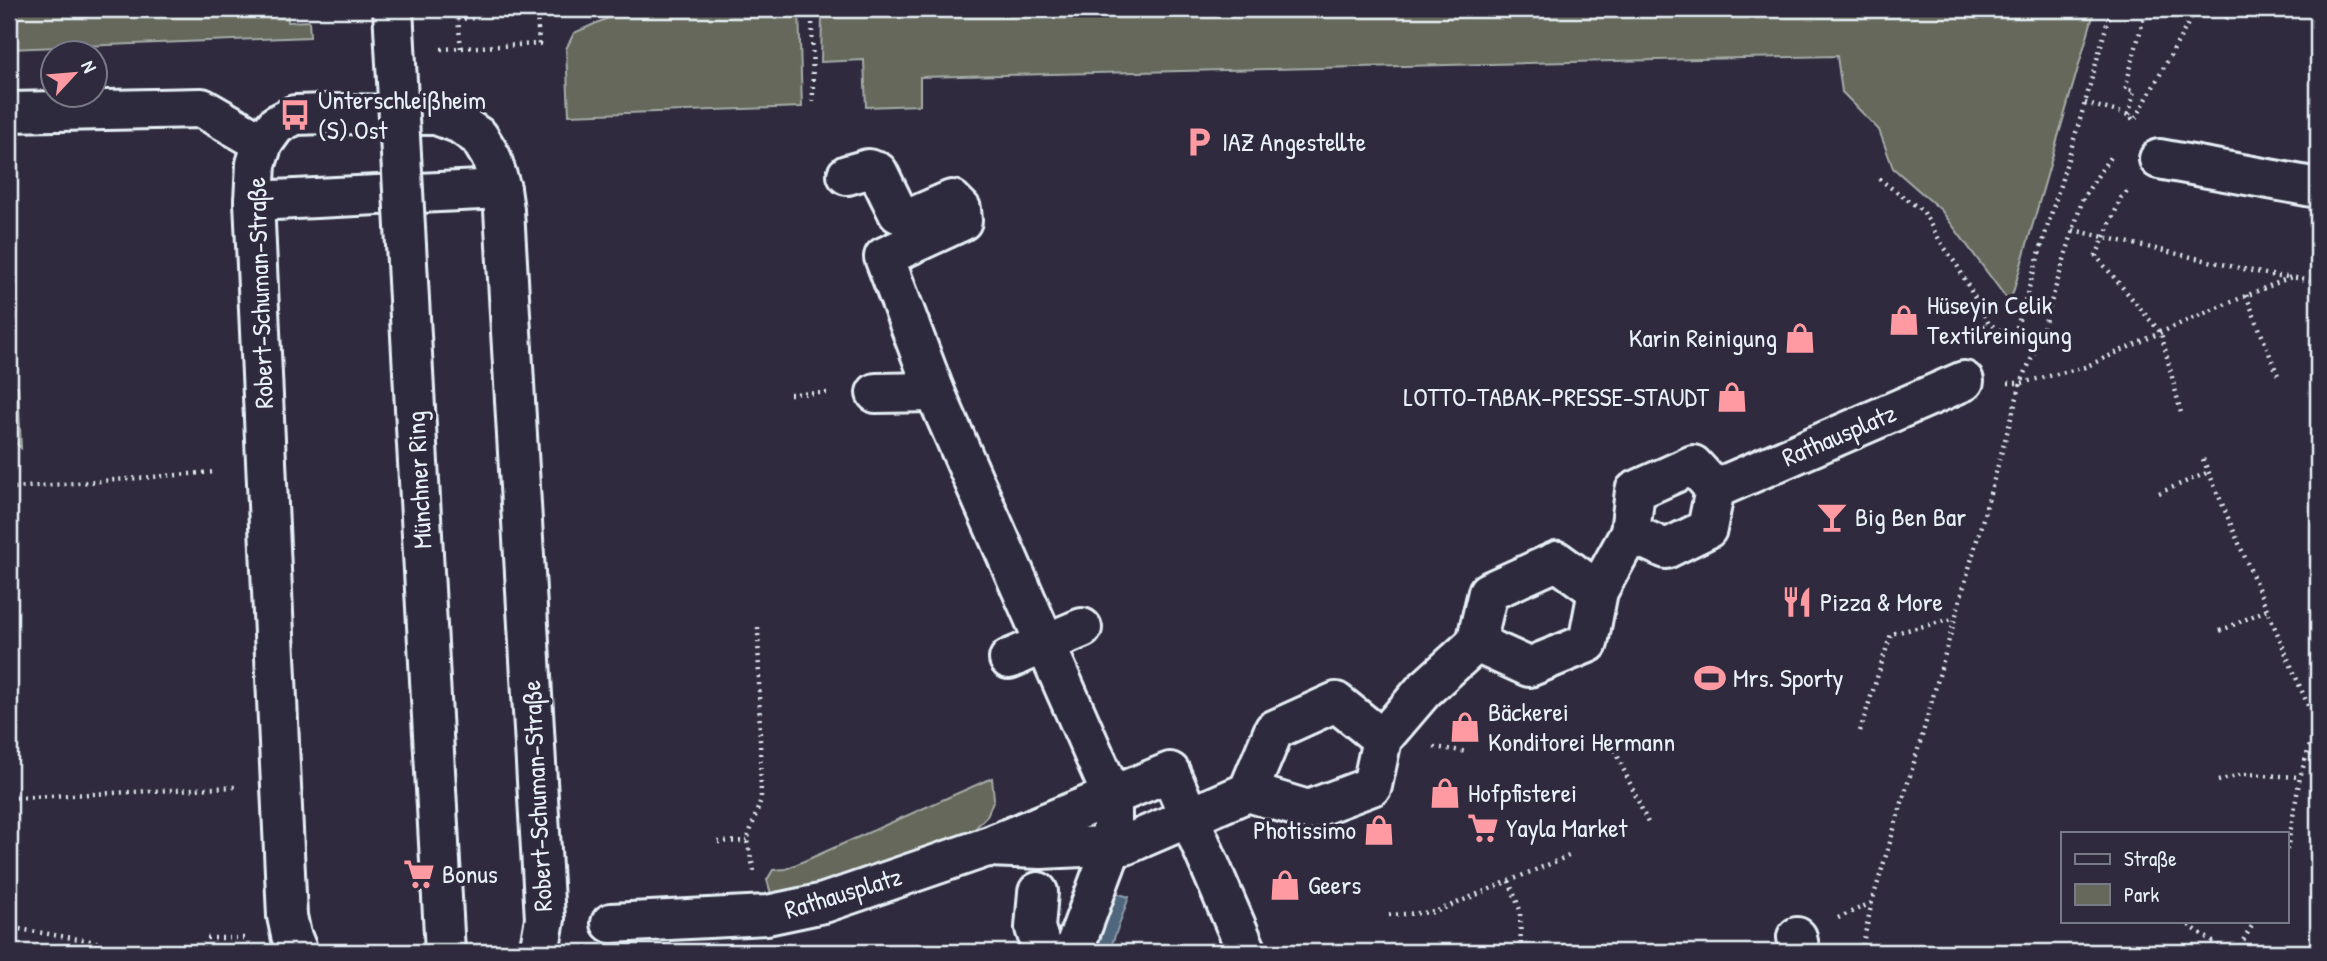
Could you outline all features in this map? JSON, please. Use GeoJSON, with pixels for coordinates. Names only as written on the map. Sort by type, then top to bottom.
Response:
{"type":"FeatureCollection","features":[{"type":"Feature","properties":{"kind":"street","name":"Münchner Ring"},"geometry":{"type":"LineString","coordinates":[[393,9],[445,952]]}},
{"type":"Feature","properties":{"kind":"street"},"geometry":{"type":"LineString","coordinates":[[9,112],[202,108],[263,143]]}},
{"type":"Feature","properties":{"kind":"street","name":"Robert-Schuman-Straße"},"geometry":{"type":"LineString","coordinates":[[298,952],[287,916],[254,201],[256,164],[263,143],[276,125],[295,116],[327,114],[436,115],[460,124],[479,137],[491,157],[500,189],[504,211],[545,919],[539,952]]}},
{"type":"Feature","properties":{"kind":"street"},"geometry":{"type":"LineString","coordinates":[[2159,159],[2318,188]]}},
{"type":"Feature","properties":{"kind":"street"},"geometry":{"type":"LineString","coordinates":[[847,175],[869,169],[878,172],[898,212],[911,218],[952,200],[961,209],[962,221],[884,257],[935,392],[1112,796],[1112,847],[1073,952]]}},
{"type":"Feature","properties":{"kind":"street"},"geometry":{"type":"LineString","coordinates":[[254,201],[500,189]]}},
{"type":"Feature","properties":{"kind":"street","name":"Rathausplatz"},"geometry":{"type":"LineString","coordinates":[[1715,489],[1964,381]]}},
{"type":"Feature","properties":{"kind":"street"},"geometry":{"type":"LineString","coordinates":[[876,393],[935,392]]}},
{"type":"Feature","properties":{"kind":"street"},"geometry":{"type":"LineString","coordinates":[[1476,643],[1529,667],[1588,643],[1598,591],[1630,533],[1635,491],[1693,465],[1715,489],[1707,529],[1666,549],[1630,533]]}},
{"type":"Feature","properties":{"kind":"street"},"geometry":{"type":"LineString","coordinates":[[1381,739],[1336,702],[1258,740],[1248,792],[1308,810],[1372,786],[1381,739],[1423,691],[1476,643],[1488,592],[1557,561],[1598,591]]}},
{"type":"Feature","properties":{"kind":"street"},"geometry":{"type":"LineString","coordinates":[[1009,659],[1082,628]]}},
{"type":"Feature","properties":{"kind":"street","name":"Rathausplatz"},"geometry":{"type":"LineString","coordinates":[[611,923],[767,915],[824,903],[987,847],[1170,772],[1247,952]]}},
{"type":"Feature","properties":{"kind":"street","name":"Rathausplatz"},"geometry":{"type":"LineString","coordinates":[[987,847],[1040,869],[1125,845],[1248,792]]}},
{"type":"Feature","properties":{"kind":"street"},"geometry":{"type":"LineString","coordinates":[[1040,869],[1035,928],[1043,952]]}},
{"type":"Feature","properties":{"kind":"path"},"geometry":{"type":"LineString","coordinates":[[433,50],[539,44],[537,15],[542,9]]}},
{"type":"Feature","properties":{"kind":"path"},"geometry":{"type":"LineString","coordinates":[[812,9],[813,107]]}},
{"type":"Feature","properties":{"kind":"path"},"geometry":{"type":"LineString","coordinates":[[2040,338],[2016,330],[2111,9]]}},
{"type":"Feature","properties":{"kind":"path"},"geometry":{"type":"LineString","coordinates":[[2085,103],[2129,115],[2134,90],[2125,89],[2146,9]]}},
{"type":"Feature","properties":{"kind":"path"},"geometry":{"type":"LineString","coordinates":[[2226,19],[2232,9]]}},
{"type":"Feature","properties":{"kind":"path"},"geometry":{"type":"LineString","coordinates":[[520,16],[537,15]]}},
{"type":"Feature","properties":{"kind":"path"},"geometry":{"type":"LineString","coordinates":[[460,48],[458,19],[476,18]]}},
{"type":"Feature","properties":{"kind":"path"},"geometry":{"type":"LineString","coordinates":[[2159,159],[2121,198],[2096,256],[2161,333],[2182,413]]}},
{"type":"Feature","properties":{"kind":"path"},"geometry":{"type":"LineString","coordinates":[[1879,179],[1923,211],[1989,324],[2036,350]]}},
{"type":"Feature","properties":{"kind":"path"},"geometry":{"type":"LineString","coordinates":[[1861,952],[1872,902],[1922,736],[2021,383],[2036,350],[2073,230],[2270,275],[2318,282]]}},
{"type":"Feature","properties":{"kind":"path"},"geometry":{"type":"LineString","coordinates":[[2021,383],[2085,367],[2291,277]]}},
{"type":"Feature","properties":{"kind":"path"},"geometry":{"type":"LineString","coordinates":[[2246,295],[2279,378]]}},
{"type":"Feature","properties":{"kind":"path"},"geometry":{"type":"LineString","coordinates":[[790,394],[834,393]]}},
{"type":"Feature","properties":{"kind":"path"},"geometry":{"type":"LineString","coordinates":[[2203,459],[2317,727],[2300,777],[2288,844]]}},
{"type":"Feature","properties":{"kind":"path"},"geometry":{"type":"LineString","coordinates":[[9,484],[14,488],[215,472]]}},
{"type":"Feature","properties":{"kind":"path"},"geometry":{"type":"LineString","coordinates":[[2159,493],[2209,472]]}},
{"type":"Feature","properties":{"kind":"path"},"geometry":{"type":"LineString","coordinates":[[2221,631],[2266,610]]}},
{"type":"Feature","properties":{"kind":"path"},"geometry":{"type":"LineString","coordinates":[[1860,731],[1891,634],[1954,619]]}},
{"type":"Feature","properties":{"kind":"path"},"geometry":{"type":"LineString","coordinates":[[758,626],[761,799],[747,841],[767,915]]}},
{"type":"Feature","properties":{"kind":"path"},"geometry":{"type":"LineString","coordinates":[[1612,744],[1649,825]]}},
{"type":"Feature","properties":{"kind":"path"},"geometry":{"type":"LineString","coordinates":[[2218,781],[2243,774],[2300,777]]}},
{"type":"Feature","properties":{"kind":"path"},"geometry":{"type":"LineString","coordinates":[[9,798],[281,786]]}},
{"type":"Feature","properties":{"kind":"path"},"geometry":{"type":"LineString","coordinates":[[718,842],[747,841]]}},
{"type":"Feature","properties":{"kind":"path"},"geometry":{"type":"LineString","coordinates":[[1389,915],[1435,912],[1571,855]]}},
{"type":"Feature","properties":{"kind":"path"},"geometry":{"type":"LineString","coordinates":[[1510,881],[1520,910],[1521,952]]}},
{"type":"Feature","properties":{"kind":"path"},"geometry":{"type":"LineString","coordinates":[[9,920],[19,929],[108,944]]}},
{"type":"Feature","properties":{"kind":"path"},"geometry":{"type":"LineString","coordinates":[[2184,922],[2227,952]]}},
{"type":"Feature","properties":{"kind":"path"},"geometry":{"type":"LineString","coordinates":[[2236,952],[2254,922]]}},
{"type":"Feature","properties":{"kind":"path"},"geometry":{"type":"LineString","coordinates":[[207,938],[249,937]]}},
{"type":"Feature","properties":{"kind":"green space"},"geometry":{"type":"Polygon","coordinates":[[[9,9],[287,9],[288,22],[309,21],[310,37],[108,45],[108,38],[38,38],[38,48],[9,49],[9,9]]]}},
{"type":"Feature","properties":{"kind":"green space"},"geometry":{"type":"Polygon","coordinates":[[[799,9],[802,107],[569,115],[566,49],[574,33],[617,14],[799,9]]]}},
{"type":"Feature","properties":{"kind":"green space"},"geometry":{"type":"Polygon","coordinates":[[[830,9],[2095,9],[2010,303],[1941,210],[1893,168],[1879,130],[1842,92],[1837,56],[920,77],[920,105],[866,107],[864,60],[821,62],[822,16],[830,9]]]}},
{"type":"Feature","properties":{"kind":"green space"},"geometry":{"type":"Polygon","coordinates":[[[9,386],[18,386],[21,448],[9,437],[9,386]]]}},
{"type":"Feature","properties":{"kind":"green space"},"geometry":{"type":"Polygon","coordinates":[[[992,778],[994,799],[987,816],[971,833],[939,852],[772,897],[767,880],[773,870],[786,869],[992,778]]]}},
{"type":"Feature","properties":{"kind":"water"},"geometry":{"type":"Polygon","coordinates":[[[1109,891],[1129,897],[1109,952],[1096,952],[1109,891]]]}},
{"type":"Feature","properties":{"kind":"place","name":"Unterschleißheim (S) Ost"},"geometry":{"type":"Point","coordinates":[295,115]}},
{"type":"Feature","properties":{"kind":"place","name":"IAZ Angestellte"},"geometry":{"type":"Point","coordinates":[1199,142]}},
{"type":"Feature","properties":{"kind":"place","name":"Hüseyin Celik Textilreinigung"},"geometry":{"type":"Point","coordinates":[1904,320]}},
{"type":"Feature","properties":{"kind":"place","name":"Karin Reinigung"},"geometry":{"type":"Point","coordinates":[1800,338]}},
{"type":"Feature","properties":{"kind":"place","name":"LOTTO-TABAK-PRESSE-STAUDT"},"geometry":{"type":"Point","coordinates":[1732,397]}},
{"type":"Feature","properties":{"kind":"place","name":"Big Ben Bar"},"geometry":{"type":"Point","coordinates":[1832,517]}},
{"type":"Feature","properties":{"kind":"place","name":"Pizza & More"},"geometry":{"type":"Point","coordinates":[1797,602]}},
{"type":"Feature","properties":{"kind":"place","name":"Mrs. Sporty"},"geometry":{"type":"Point","coordinates":[1710,678]}},
{"type":"Feature","properties":{"kind":"place","name":"Bäckerei Konditorei Hermann"},"geometry":{"type":"Point","coordinates":[1465,727]}},
{"type":"Feature","properties":{"kind":"place","name":"Hofpfisterei"},"geometry":{"type":"Point","coordinates":[1445,793]}},
{"type":"Feature","properties":{"kind":"place","name":"Yayla Market"},"geometry":{"type":"Point","coordinates":[1483,828]}},
{"type":"Feature","properties":{"kind":"place","name":"Photissimo"},"geometry":{"type":"Point","coordinates":[1379,830]}},
{"type":"Feature","properties":{"kind":"place","name":"Bonus"},"geometry":{"type":"Point","coordinates":[419,874]}},
{"type":"Feature","properties":{"kind":"place","name":"Geers"},"geometry":{"type":"Point","coordinates":[1285,885]}}]}
